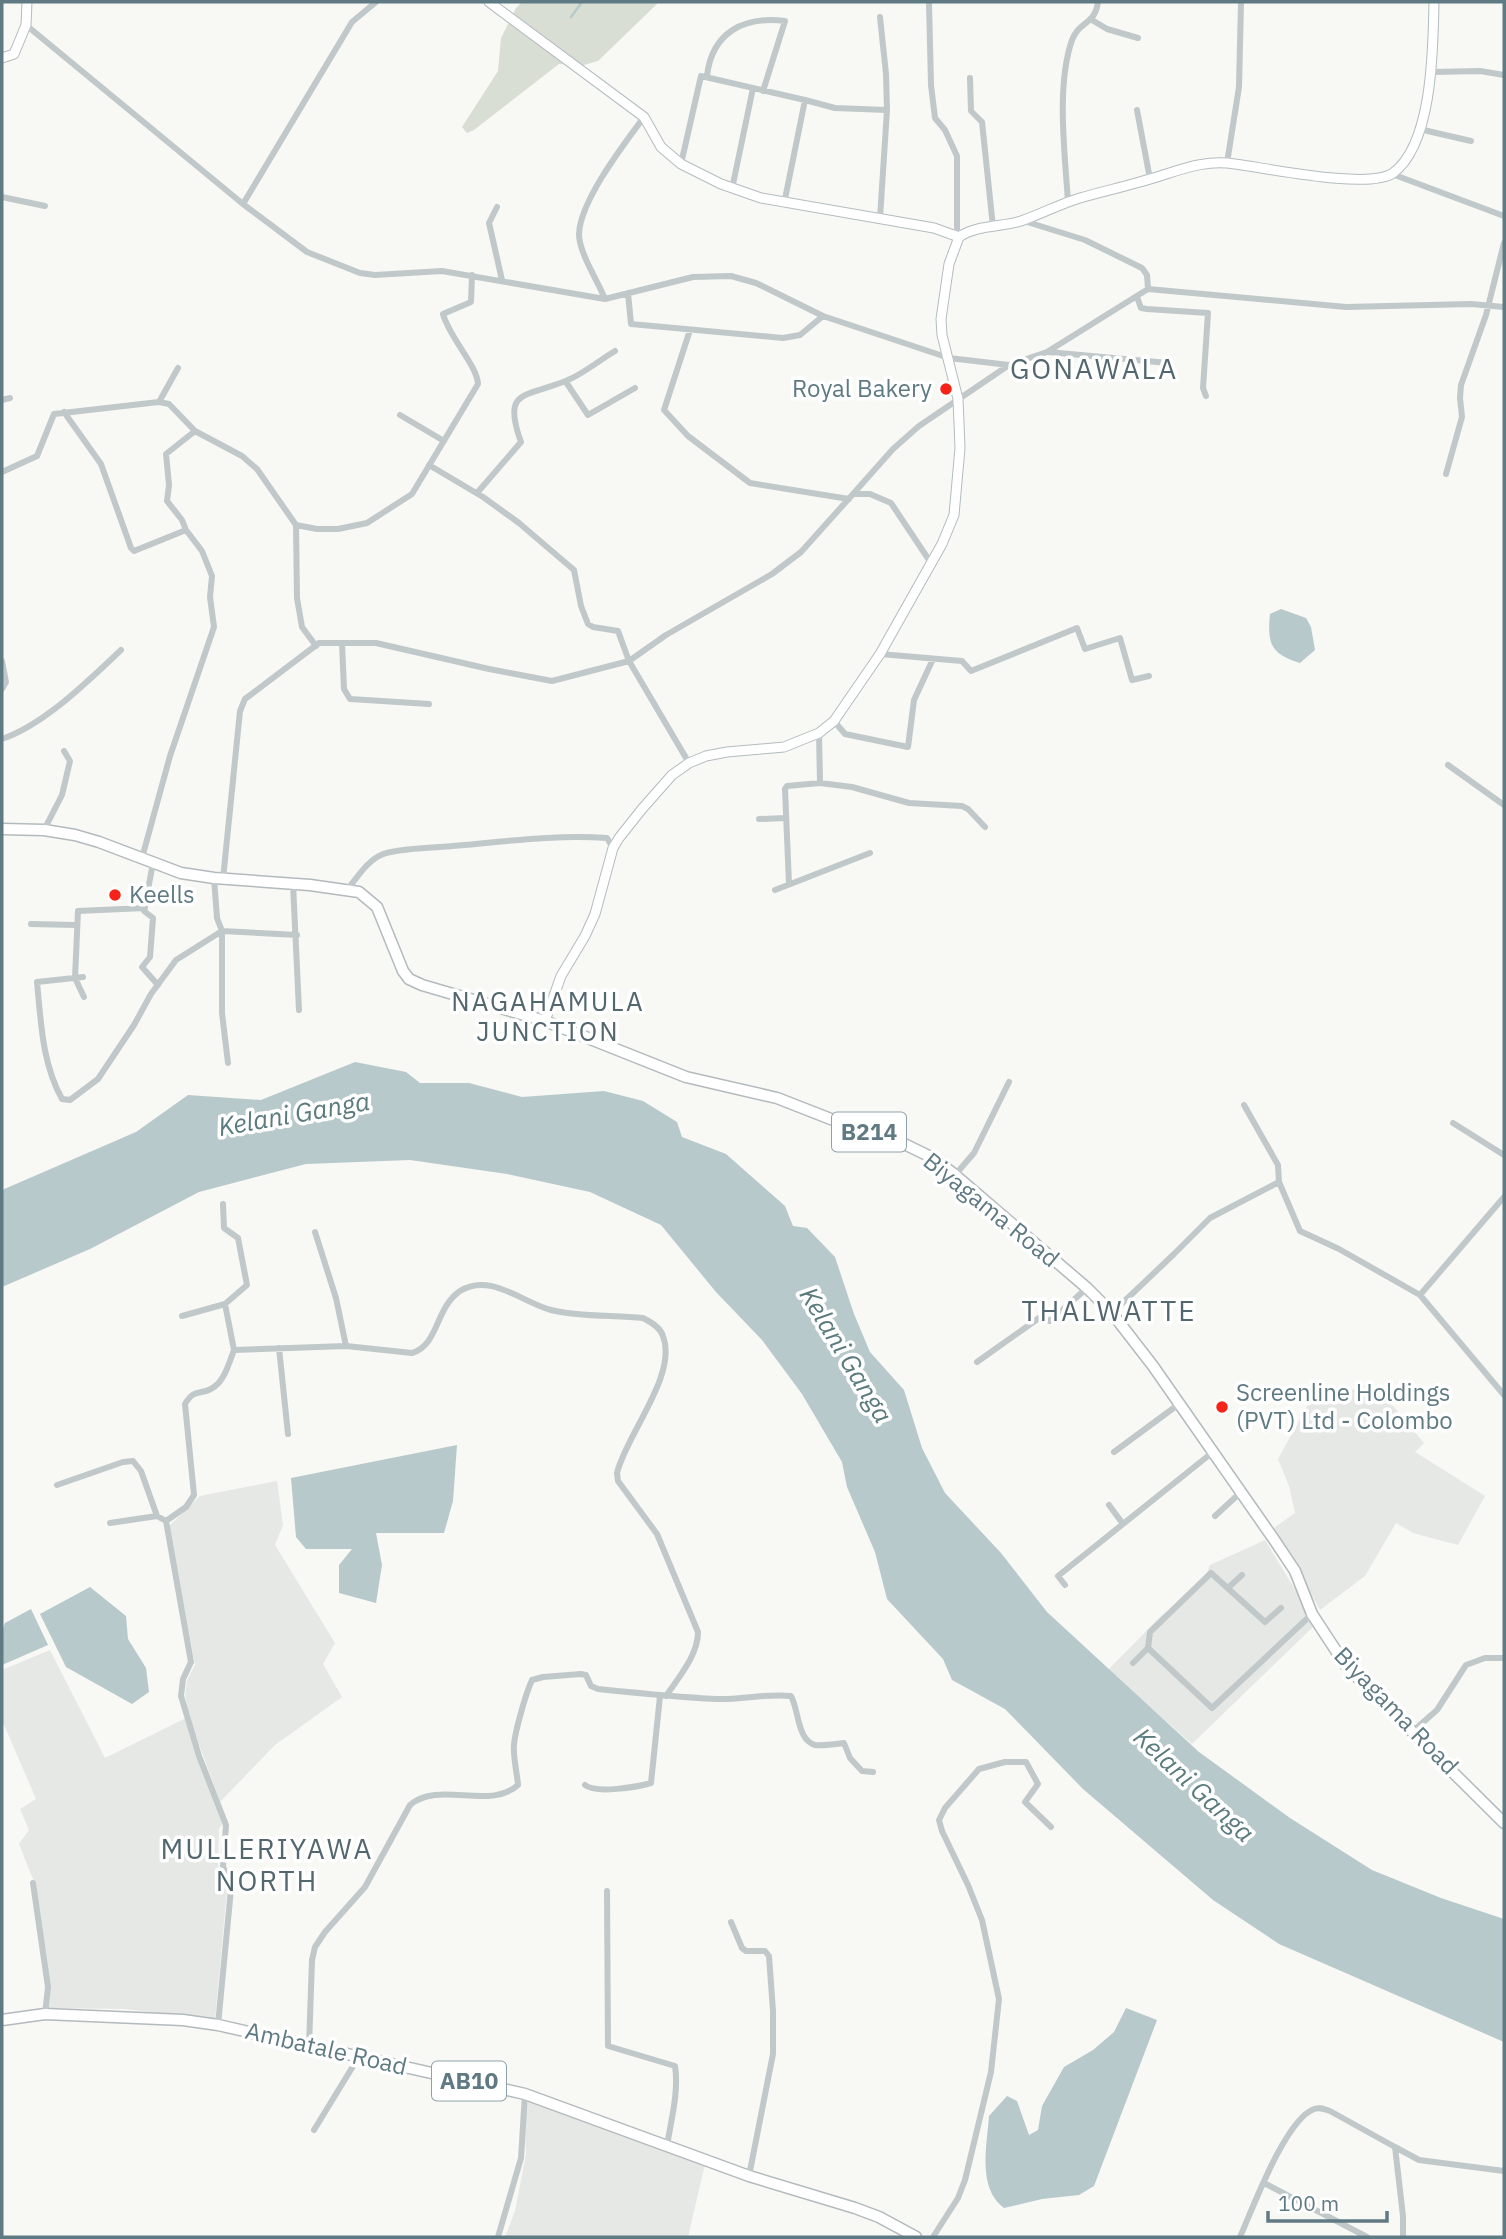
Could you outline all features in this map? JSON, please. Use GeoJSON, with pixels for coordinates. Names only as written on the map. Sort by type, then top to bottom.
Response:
{"type":"FeatureCollection","features":[{"type":"Feature","properties":{"kind":"main road","name":"Biyagama Road"},"geometry":{"type":"LineString","coordinates":[[2,829],[44,830],[99,842],[181,873],[359,892],[377,907],[399,963],[409,979],[436,991],[545,1021],[686,1077],[777,1098],[841,1123],[894,1139],[933,1158],[1087,1288],[1112,1313],[1180,1404],[1295,1571],[1312,1614],[1346,1666],[1504,1823]]}},
{"type":"Feature","properties":{"kind":"main road","name":"Ambatale Road"},"geometry":{"type":"LineString","coordinates":[[2,2020],[45,2014],[183,2020],[218,2025],[525,2094],[749,2176],[855,2208],[879,2217],[916,2237]]}},
{"type":"Feature","properties":{"kind":"street"},"geometry":{"type":"LineString","coordinates":[[2,58],[14,54],[26,25],[27,2]]}},
{"type":"Feature","properties":{"kind":"street"},"geometry":{"type":"LineString","coordinates":[[243,204],[352,22],[376,2]]}},
{"type":"Feature","properties":{"kind":"street"},"geometry":{"type":"LineString","coordinates":[[489,2],[644,117],[661,147],[681,164],[732,189],[784,204],[943,229],[958,236],[1022,220],[1068,202],[1192,165],[1227,163],[1347,179],[1374,180],[1392,174],[1404,162],[1419,129],[1432,72],[1434,2]]}},
{"type":"Feature","properties":{"kind":"street"},"geometry":{"type":"LineString","coordinates":[[545,1021],[561,976],[595,914],[613,848],[619,838],[672,775],[689,763],[727,752],[784,747],[819,733],[834,721],[880,654],[931,563],[954,515],[960,448],[958,399],[942,335],[941,310],[949,264],[958,236],[957,156],[945,130],[935,118],[931,85],[929,2]]}},
{"type":"Feature","properties":{"kind":"street"},"geometry":{"type":"LineString","coordinates":[[1068,202],[1063,98],[1072,40],[1081,26],[1092,20],[1097,12],[1098,2]]}},
{"type":"Feature","properties":{"kind":"street"},"geometry":{"type":"LineString","coordinates":[[1227,163],[1239,87],[1241,2]]}},
{"type":"Feature","properties":{"kind":"street"},"geometry":{"type":"LineString","coordinates":[[880,17],[887,110],[880,218]]}},
{"type":"Feature","properties":{"kind":"street"},"geometry":{"type":"LineString","coordinates":[[707,76],[709,62],[721,39],[736,28],[756,20],[785,21],[763,91]]}},
{"type":"Feature","properties":{"kind":"street"},"geometry":{"type":"LineString","coordinates":[[1092,20],[1107,29],[1138,38]]}},
{"type":"Feature","properties":{"kind":"street"},"geometry":{"type":"LineString","coordinates":[[26,25],[243,204],[307,252],[360,273],[375,275],[442,271],[605,299],[693,277],[731,276],[756,283],[823,316],[949,358],[1009,365]]}},
{"type":"Feature","properties":{"kind":"street"},"geometry":{"type":"LineString","coordinates":[[1432,72],[1480,71],[1504,75]]}},
{"type":"Feature","properties":{"kind":"street"},"geometry":{"type":"LineString","coordinates":[[681,164],[701,76],[835,108],[887,110]]}},
{"type":"Feature","properties":{"kind":"street"},"geometry":{"type":"LineString","coordinates":[[970,78],[971,111],[982,122],[993,227]]}},
{"type":"Feature","properties":{"kind":"street"},"geometry":{"type":"LineString","coordinates":[[732,189],[753,88]]}},
{"type":"Feature","properties":{"kind":"street"},"geometry":{"type":"LineString","coordinates":[[784,204],[805,100]]}},
{"type":"Feature","properties":{"kind":"street"},"geometry":{"type":"LineString","coordinates":[[1137,110],[1150,179]]}},
{"type":"Feature","properties":{"kind":"street"},"geometry":{"type":"LineString","coordinates":[[605,299],[579,236],[584,212],[622,146],[644,117]]}},
{"type":"Feature","properties":{"kind":"street"},"geometry":{"type":"LineString","coordinates":[[1419,129],[1471,141]]}},
{"type":"Feature","properties":{"kind":"street"},"geometry":{"type":"LineString","coordinates":[[1392,174],[1504,216]]}},
{"type":"Feature","properties":{"kind":"street"},"geometry":{"type":"LineString","coordinates":[[2,197],[45,206]]}},
{"type":"Feature","properties":{"kind":"street"},"geometry":{"type":"LineString","coordinates":[[497,208],[489,223],[502,280]]}},
{"type":"Feature","properties":{"kind":"street"},"geometry":{"type":"LineString","coordinates":[[1022,220],[1085,240],[1142,268],[1147,275],[1148,289]]}},
{"type":"Feature","properties":{"kind":"street"},"geometry":{"type":"LineString","coordinates":[[1446,474],[1462,417],[1461,385],[1488,305],[1504,243]]}},
{"type":"Feature","properties":{"kind":"street"},"geometry":{"type":"LineString","coordinates":[[296,525],[338,529],[367,523],[412,494],[478,384],[478,377],[457,344],[443,314],[471,302],[472,275]]}},
{"type":"Feature","properties":{"kind":"street"},"geometry":{"type":"LineString","coordinates":[[228,1063],[222,1013],[222,931],[217,918],[218,878],[240,711],[245,699],[319,643],[376,643],[449,661],[552,681],[629,661],[666,635],[772,574],[801,552],[893,449],[919,426],[1009,365],[1046,352],[1148,289],[1346,307],[1504,307]]}},
{"type":"Feature","properties":{"kind":"street"},"geometry":{"type":"LineString","coordinates":[[628,293],[631,324],[783,338],[800,335],[823,316]]}},
{"type":"Feature","properties":{"kind":"street"},"geometry":{"type":"LineString","coordinates":[[1137,297],[1141,308],[1208,313],[1203,388],[1206,396]]}},
{"type":"Feature","properties":{"kind":"street"},"geometry":{"type":"LineString","coordinates":[[690,330],[664,410],[688,436],[750,484],[851,497],[870,494],[891,503],[931,563]]}},
{"type":"Feature","properties":{"kind":"street"},"geometry":{"type":"LineString","coordinates":[[477,493],[521,442],[513,422],[515,403],[522,394],[566,382],[615,351]]}},
{"type":"Feature","properties":{"kind":"street"},"geometry":{"type":"LineString","coordinates":[[1046,352],[1168,363]]}},
{"type":"Feature","properties":{"kind":"street"},"geometry":{"type":"LineString","coordinates":[[159,402],[178,368]]}},
{"type":"Feature","properties":{"kind":"street"},"geometry":{"type":"LineString","coordinates":[[566,382],[587,415],[635,388]]}},
{"type":"Feature","properties":{"kind":"street"},"geometry":{"type":"LineString","coordinates":[[2,400],[10,398]]}},
{"type":"Feature","properties":{"kind":"street"},"geometry":{"type":"LineString","coordinates":[[2,472],[37,457],[54,414],[159,402],[169,404],[195,431],[242,456],[257,468],[296,525],[295,568],[302,626],[316,646]]}},
{"type":"Feature","properties":{"kind":"street"},"geometry":{"type":"LineString","coordinates":[[64,412],[101,464],[134,551],[186,530]]}},
{"type":"Feature","properties":{"kind":"street"},"geometry":{"type":"LineString","coordinates":[[400,415],[444,441]]}},
{"type":"Feature","properties":{"kind":"street"},"geometry":{"type":"LineString","coordinates":[[142,858],[170,756],[214,627],[209,597],[212,576],[202,551],[167,501],[169,485],[166,454],[195,431]]}},
{"type":"Feature","properties":{"kind":"street"},"geometry":{"type":"LineString","coordinates":[[429,465],[477,493],[519,523],[574,570],[581,606],[588,624],[618,632],[629,661],[689,763]]}},
{"type":"Feature","properties":{"kind":"street"},"geometry":{"type":"LineString","coordinates":[[880,654],[962,661],[971,671],[1077,628],[1085,649],[1120,638],[1132,680],[1149,676]]}},
{"type":"Feature","properties":{"kind":"street"},"geometry":{"type":"LineString","coordinates":[[342,643],[344,689],[350,699],[429,704]]}},
{"type":"Feature","properties":{"kind":"street"},"geometry":{"type":"LineString","coordinates":[[2,739],[34,724],[121,650]]}},
{"type":"Feature","properties":{"kind":"street"},"geometry":{"type":"LineString","coordinates":[[834,721],[845,734],[908,747],[914,700],[933,659]]}},
{"type":"Feature","properties":{"kind":"street"},"geometry":{"type":"LineString","coordinates":[[2,661],[6,681],[2,689]]}},
{"type":"Feature","properties":{"kind":"street"},"geometry":{"type":"LineString","coordinates":[[819,733],[820,783]]}},
{"type":"Feature","properties":{"kind":"street"},"geometry":{"type":"LineString","coordinates":[[44,830],[62,794],[70,761],[64,751]]}},
{"type":"Feature","properties":{"kind":"street"},"geometry":{"type":"LineString","coordinates":[[1448,765],[1504,805]]}},
{"type":"Feature","properties":{"kind":"street"},"geometry":{"type":"LineString","coordinates":[[789,884],[785,788],[820,783],[852,787],[909,803],[962,806],[985,827]]}},
{"type":"Feature","properties":{"kind":"street"},"geometry":{"type":"LineString","coordinates":[[759,820],[785,818]]}},
{"type":"Feature","properties":{"kind":"street"},"geometry":{"type":"LineString","coordinates":[[347,890],[374,859],[382,854],[412,849],[494,841],[581,837],[607,838],[613,848]]}},
{"type":"Feature","properties":{"kind":"street"},"geometry":{"type":"LineString","coordinates":[[775,890],[870,853]]}},
{"type":"Feature","properties":{"kind":"street"},"geometry":{"type":"LineString","coordinates":[[153,863],[144,911],[153,918],[150,957],[142,967],[158,985]]}},
{"type":"Feature","properties":{"kind":"street"},"geometry":{"type":"LineString","coordinates":[[293,884],[299,1010]]}},
{"type":"Feature","properties":{"kind":"street"},"geometry":{"type":"LineString","coordinates":[[84,997],[79,977],[76,925],[78,911],[145,908]]}},
{"type":"Feature","properties":{"kind":"street"},"geometry":{"type":"LineString","coordinates":[[32,924],[76,925]]}},
{"type":"Feature","properties":{"kind":"street"},"geometry":{"type":"LineString","coordinates":[[79,977],[37,982],[44,1049],[54,1086],[62,1099],[70,1100],[98,1079],[176,960],[222,931],[297,935]]}},
{"type":"Feature","properties":{"kind":"street"},"geometry":{"type":"LineString","coordinates":[[956,1175],[974,1153],[1009,1083]]}},
{"type":"Feature","properties":{"kind":"street"},"geometry":{"type":"LineString","coordinates":[[1244,1104],[1278,1165],[1279,1182],[1300,1231],[1339,1249],[1420,1295],[1504,1395]]}},
{"type":"Feature","properties":{"kind":"street"},"geometry":{"type":"LineString","coordinates":[[1453,1123],[1503,1152]]}},
{"type":"Feature","properties":{"kind":"street"},"geometry":{"type":"LineString","coordinates":[[1112,1313],[1210,1217],[1279,1182]]}},
{"type":"Feature","properties":{"kind":"street"},"geometry":{"type":"LineString","coordinates":[[1420,1295],[1504,1197]]}},
{"type":"Feature","properties":{"kind":"street"},"geometry":{"type":"LineString","coordinates":[[182,1316],[225,1304],[247,1285],[237,1238],[224,1228],[223,1203]]}},
{"type":"Feature","properties":{"kind":"street"},"geometry":{"type":"LineString","coordinates":[[315,1233],[336,1298],[346,1346]]}},
{"type":"Feature","properties":{"kind":"street"},"geometry":{"type":"LineString","coordinates":[[234,1350],[346,1346],[412,1353],[422,1350],[431,1337],[442,1309],[451,1298],[464,1289],[483,1285],[500,1288],[553,1311],[643,1318],[655,1325],[663,1336],[664,1368],[617,1473],[618,1481],[656,1534],[698,1632],[698,1644],[663,1696],[651,1783],[596,1790],[585,1785]]}},
{"type":"Feature","properties":{"kind":"street"},"geometry":{"type":"LineString","coordinates":[[977,1362],[1039,1318],[1050,1321],[1087,1288]]}},
{"type":"Feature","properties":{"kind":"street"},"geometry":{"type":"LineString","coordinates":[[166,1521],[186,1507],[194,1495],[185,1404],[196,1391],[212,1389],[223,1377],[234,1350],[225,1304]]}},
{"type":"Feature","properties":{"kind":"street"},"geometry":{"type":"LineString","coordinates":[[279,1348],[288,1434]]}},
{"type":"Feature","properties":{"kind":"street"},"geometry":{"type":"LineString","coordinates":[[1114,1452],[1180,1404]]}},
{"type":"Feature","properties":{"kind":"street"},"geometry":{"type":"LineString","coordinates":[[1065,1585],[1058,1576],[1213,1452]]}},
{"type":"Feature","properties":{"kind":"street"},"geometry":{"type":"LineString","coordinates":[[57,1485],[133,1461],[141,1471],[158,1516],[166,1521],[191,1662],[183,1679],[181,1696],[226,1825],[223,1867],[231,1889],[218,2025]]}},
{"type":"Feature","properties":{"kind":"street"},"geometry":{"type":"LineString","coordinates":[[1215,1516],[1241,1492]]}},
{"type":"Feature","properties":{"kind":"street"},"geometry":{"type":"LineString","coordinates":[[1109,1505],[1123,1524]]}},
{"type":"Feature","properties":{"kind":"street"},"geometry":{"type":"LineString","coordinates":[[110,1523],[158,1516]]}},
{"type":"Feature","properties":{"kind":"street"},"geometry":{"type":"LineString","coordinates":[[1133,1663],[1148,1648],[1150,1632],[1211,1573],[1265,1622],[1281,1608]]}},
{"type":"Feature","properties":{"kind":"street"},"geometry":{"type":"LineString","coordinates":[[1228,1588],[1242,1575]]}},
{"type":"Feature","properties":{"kind":"street"},"geometry":{"type":"LineString","coordinates":[[1148,1648],[1212,1708],[1312,1614]]}},
{"type":"Feature","properties":{"kind":"street"},"geometry":{"type":"LineString","coordinates":[[1412,1732],[1437,1710],[1466,1665],[1485,1658],[1504,1658]]}},
{"type":"Feature","properties":{"kind":"street"},"geometry":{"type":"LineString","coordinates":[[309,2046],[312,1960],[315,1947],[365,1887],[410,1805],[418,1798],[498,1795],[511,1791],[518,1785],[514,1747],[527,1690],[532,1680],[581,1674],[586,1675],[591,1686],[598,1689],[663,1696],[736,1699],[791,1696],[797,1707],[799,1727],[804,1738],[815,1745],[844,1743],[850,1758],[862,1771],[873,1772]]}},
{"type":"Feature","properties":{"kind":"street"},"geometry":{"type":"LineString","coordinates":[[933,2237],[958,2198],[965,2180],[991,2072],[999,1999],[982,1920],[942,1831],[940,1820],[945,1808],[979,1769],[1005,1762],[1026,1762],[1038,1784],[1025,1802],[1051,1827]]}},
{"type":"Feature","properties":{"kind":"street"},"geometry":{"type":"LineString","coordinates":[[33,1883],[48,1987],[45,2014]]}},
{"type":"Feature","properties":{"kind":"street"},"geometry":{"type":"LineString","coordinates":[[607,1891],[608,2046],[675,2066],[677,2077],[667,2146]]}},
{"type":"Feature","properties":{"kind":"street"},"geometry":{"type":"LineString","coordinates":[[731,1922],[742,1948],[746,1951],[765,1951],[769,1956],[773,2011],[770,2077],[749,2176]]}},
{"type":"Feature","properties":{"kind":"street"},"geometry":{"type":"LineString","coordinates":[[314,2130],[358,2058]]}},
{"type":"Feature","properties":{"kind":"street"},"geometry":{"type":"LineString","coordinates":[[498,2237],[521,2158],[525,2094]]}},
{"type":"Feature","properties":{"kind":"street"},"geometry":{"type":"LineString","coordinates":[[1240,2237],[1273,2162],[1289,2136],[1312,2110],[1320,2108],[1419,2160],[1504,2171]]}},
{"type":"Feature","properties":{"kind":"street"},"geometry":{"type":"LineString","coordinates":[[1395,2147],[1403,2237]]}},
{"type":"Feature","properties":{"kind":"street"},"geometry":{"type":"LineString","coordinates":[[1264,2183],[1367,2237]]}},
{"type":"Feature","properties":{"kind":"shaded area"},"geometry":{"type":"Polygon","coordinates":[[[522,2],[659,2],[598,61],[584,65],[559,64],[467,133],[462,127],[498,71],[501,38],[516,8],[522,2]]]}},
{"type":"Feature","properties":{"kind":"shaded area"},"geometry":{"type":"Polygon","coordinates":[[[1366,1385],[1384,1395],[1424,1443],[1415,1452],[1485,1496],[1458,1545],[1413,1533],[1396,1523],[1365,1576],[1320,1610],[1271,1530],[1295,1513],[1289,1486],[1278,1459],[1307,1406],[1366,1385]]]}},
{"type":"Feature","properties":{"kind":"shaded area"},"geometry":{"type":"Polygon","coordinates":[[[277,1481],[283,1525],[275,1545],[335,1643],[323,1664],[342,1697],[275,1745],[220,1802],[189,1717],[185,1696],[187,1680],[195,1665],[169,1526],[200,1496],[277,1481]]]}},
{"type":"Feature","properties":{"kind":"shaded area"},"geometry":{"type":"Polygon","coordinates":[[[1265,1540],[1316,1624],[1192,1744],[1108,1670],[1160,1617],[1203,1583],[1210,1565],[1265,1540]]]}},
{"type":"Feature","properties":{"kind":"shaded area"},"geometry":{"type":"Polygon","coordinates":[[[50,1650],[105,1758],[186,1718],[223,1823],[219,1829],[218,1865],[227,1890],[215,2020],[125,2009],[47,2008],[47,1959],[33,1879],[19,1844],[29,1830],[20,1809],[36,1799],[2,1720],[2,1670],[50,1650]]]}},
{"type":"Feature","properties":{"kind":"shaded area"},"geometry":{"type":"Polygon","coordinates":[[[528,2100],[705,2164],[688,2237],[505,2237],[515,2211],[526,2154],[528,2100]]]}},
{"type":"Feature","properties":{"kind":"water"},"geometry":{"type":"Polygon","coordinates":[[[1281,609],[1306,618],[1311,627],[1315,650],[1300,663],[1283,656],[1273,646],[1269,633],[1270,614],[1281,609]]]}},
{"type":"Feature","properties":{"kind":"water","name":"Kelani Ganga"},"geometry":{"type":"Polygon","coordinates":[[[355,1062],[406,1072],[420,1083],[469,1083],[522,1097],[604,1091],[643,1101],[677,1122],[682,1137],[726,1154],[785,1206],[793,1226],[807,1228],[835,1257],[870,1352],[904,1390],[922,1448],[945,1493],[1001,1553],[1047,1612],[1199,1752],[1290,1818],[1372,1870],[1441,1898],[1504,1919],[1504,2042],[1279,1944],[1213,1900],[1083,1789],[1005,1709],[952,1680],[943,1659],[887,1599],[875,1552],[847,1487],[842,1462],[802,1394],[762,1340],[716,1292],[661,1225],[590,1192],[507,1174],[410,1160],[306,1164],[199,1192],[90,1249],[2,1287],[2,1190],[136,1132],[188,1095],[261,1100],[355,1062]]]}},
{"type":"Feature","properties":{"kind":"water"},"geometry":{"type":"Polygon","coordinates":[[[457,1445],[453,1501],[444,1533],[376,1533],[382,1565],[376,1603],[339,1593],[339,1565],[352,1549],[306,1549],[296,1537],[291,1478],[457,1445]]]}},
{"type":"Feature","properties":{"kind":"water"},"geometry":{"type":"Polygon","coordinates":[[[90,1587],[126,1616],[128,1639],[146,1668],[149,1692],[132,1704],[66,1667],[40,1614],[90,1587]]]}},
{"type":"Feature","properties":{"kind":"water"},"geometry":{"type":"Polygon","coordinates":[[[31,1609],[48,1645],[2,1665],[2,1631],[5,1623],[31,1609]]]}},
{"type":"Feature","properties":{"kind":"water"},"geometry":{"type":"Polygon","coordinates":[[[1126,2008],[1157,2020],[1094,2186],[1079,2195],[1042,2199],[1004,2208],[996,2200],[987,2178],[989,2116],[1007,2096],[1017,2101],[1029,2135],[1038,2130],[1042,2106],[1064,2067],[1093,2050],[1114,2032],[1126,2008]]]}},
{"type":"Feature","properties":{"kind":"waterway"},"geometry":{"type":"LineString","coordinates":[[571,17],[582,2]]}},
{"type":"Feature","properties":{"kind":"place","name":"Royal Bakery"},"geometry":{"type":"Point","coordinates":[946,389]}},
{"type":"Feature","properties":{"kind":"place","name":"Keells"},"geometry":{"type":"Point","coordinates":[115,895]}},
{"type":"Feature","properties":{"kind":"place","name":"Screenline Holdings (PVT) Ltd - Colombo"},"geometry":{"type":"Point","coordinates":[1222,1407]}},
{"type":"Feature","properties":{"kind":"district","name":"GONAWALA"},"geometry":{"type":"Point","coordinates":[1094,369]}},
{"type":"Feature","properties":{"kind":"district","name":"NAGAHAMULA JUNCTION"},"geometry":{"type":"Point","coordinates":[548,1017]}},
{"type":"Feature","properties":{"kind":"district","name":"THALWATTE"},"geometry":{"type":"Point","coordinates":[1109,1311]}},
{"type":"Feature","properties":{"kind":"district","name":"MULLERIYAWA NORTH"},"geometry":{"type":"Point","coordinates":[267,1865]}}]}
